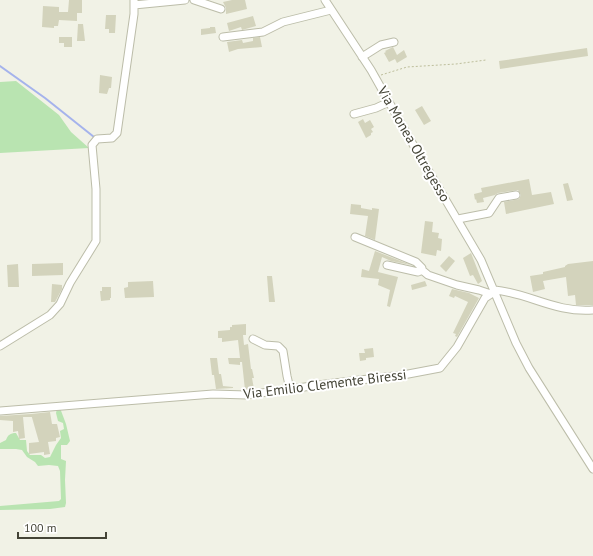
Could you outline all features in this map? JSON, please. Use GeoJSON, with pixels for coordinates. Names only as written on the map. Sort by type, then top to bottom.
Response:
{"type":"FeatureCollection","features":[{"type":"Feature","properties":{"kind":"street"},"geometry":{"type":"LineString","coordinates":[[0,346],[50,315],[60,304],[70,283],[96,241],[96,189],[92,144],[97,139],[112,138],[117,132],[134,14],[134,3],[186,0]]}},
{"type":"Feature","properties":{"kind":"street"},"geometry":{"type":"LineString","coordinates":[[194,0],[220,9]]}},
{"type":"Feature","properties":{"kind":"street","name":"Via Monea Oltregesso"},"geometry":{"type":"LineString","coordinates":[[325,0],[375,78],[481,260],[490,293],[529,368],[593,469]]}},
{"type":"Feature","properties":{"kind":"street"},"geometry":{"type":"LineString","coordinates":[[223,37],[263,32],[283,22],[331,10]]}},
{"type":"Feature","properties":{"kind":"street"},"geometry":{"type":"LineString","coordinates":[[362,57],[380,45],[394,42]]}},
{"type":"Feature","properties":{"kind":"street"},"geometry":{"type":"LineString","coordinates":[[354,114],[376,108],[389,102]]}},
{"type":"Feature","properties":{"kind":"street"},"geometry":{"type":"LineString","coordinates":[[458,220],[489,214],[499,198],[516,194]]}},
{"type":"Feature","properties":{"kind":"street"},"geometry":{"type":"LineString","coordinates":[[355,237],[416,262],[428,275],[457,285],[490,293],[504,291],[550,306],[569,310],[593,310]]}},
{"type":"Feature","properties":{"kind":"street"},"geometry":{"type":"LineString","coordinates":[[387,265],[418,272],[422,270]]}},
{"type":"Feature","properties":{"kind":"street","name":"Via Emilio Clemente Biressi"},"geometry":{"type":"LineString","coordinates":[[0,411],[213,394],[247,396],[290,389],[403,375],[440,368],[457,347],[490,293]]}},
{"type":"Feature","properties":{"kind":"street"},"geometry":{"type":"LineString","coordinates":[[253,339],[264,344],[278,346],[283,351],[290,389]]}},
{"type":"Feature","properties":{"kind":"path"},"geometry":{"type":"LineString","coordinates":[[375,78],[388,72],[407,67],[456,64],[486,60]]}},
{"type":"Feature","properties":{"kind":"green space"},"geometry":{"type":"Polygon","coordinates":[[[16,81],[59,115],[71,132],[89,148],[0,153],[0,82],[16,81]]]}},
{"type":"Feature","properties":{"kind":"green space"},"geometry":{"type":"Polygon","coordinates":[[[60,408],[70,441],[67,445],[61,445],[61,459],[66,461],[65,507],[50,509],[0,510],[0,506],[59,501],[61,499],[60,471],[58,466],[38,466],[27,457],[22,450],[0,449],[0,443],[6,440],[12,433],[16,433],[20,440],[26,440],[27,451],[30,455],[41,455],[45,458],[50,457],[61,438],[60,431],[64,429],[63,423],[58,421],[56,413],[57,409],[60,408]]]}},
{"type":"Feature","properties":{"kind":"building"},"geometry":{"type":"Polygon","coordinates":[[[69,0],[82,0],[82,13],[77,13],[77,21],[59,20],[58,26],[54,26],[54,28],[42,27],[43,6],[59,7],[59,12],[68,12],[69,0]]]}},
{"type":"Feature","properties":{"kind":"building"},"geometry":{"type":"Polygon","coordinates":[[[245,0],[247,9],[226,14],[226,8],[223,2],[245,0]]]}},
{"type":"Feature","properties":{"kind":"building"},"geometry":{"type":"Polygon","coordinates":[[[106,15],[116,15],[115,33],[109,33],[109,29],[105,29],[106,15]]]}},
{"type":"Feature","properties":{"kind":"building"},"geometry":{"type":"Polygon","coordinates":[[[253,16],[256,26],[242,30],[241,27],[229,31],[227,23],[253,16]]]}},
{"type":"Feature","properties":{"kind":"building"},"geometry":{"type":"Polygon","coordinates":[[[78,24],[83,24],[85,41],[77,41],[78,24]]]}},
{"type":"Feature","properties":{"kind":"building"},"geometry":{"type":"Polygon","coordinates":[[[215,27],[216,33],[201,35],[201,29],[215,27]]]}},
{"type":"Feature","properties":{"kind":"building"},"geometry":{"type":"Polygon","coordinates":[[[59,37],[72,37],[72,47],[64,47],[64,43],[59,43],[59,37]]]}},
{"type":"Feature","properties":{"kind":"building"},"geometry":{"type":"Polygon","coordinates":[[[260,37],[262,47],[238,49],[229,52],[227,42],[242,40],[243,43],[253,41],[253,38],[260,37]]]}},
{"type":"Feature","properties":{"kind":"building"},"geometry":{"type":"Polygon","coordinates":[[[393,47],[397,55],[404,50],[407,57],[397,63],[395,59],[389,62],[384,53],[393,47]]]}},
{"type":"Feature","properties":{"kind":"building"},"geometry":{"type":"Polygon","coordinates":[[[587,48],[588,56],[500,69],[499,61],[587,48]]]}},
{"type":"Feature","properties":{"kind":"building"},"geometry":{"type":"Polygon","coordinates":[[[100,75],[112,77],[111,88],[109,88],[107,94],[99,93],[100,75]]]}},
{"type":"Feature","properties":{"kind":"building"},"geometry":{"type":"Polygon","coordinates":[[[422,106],[431,121],[424,125],[415,110],[422,106]]]}},
{"type":"Feature","properties":{"kind":"building"},"geometry":{"type":"Polygon","coordinates":[[[363,119],[365,123],[370,120],[374,127],[371,129],[373,132],[371,135],[366,138],[358,122],[363,119]]]}},
{"type":"Feature","properties":{"kind":"building"},"geometry":{"type":"Polygon","coordinates":[[[529,179],[532,195],[551,192],[554,204],[506,214],[504,202],[519,199],[521,195],[518,190],[498,193],[483,198],[484,202],[477,203],[476,199],[475,200],[474,194],[482,192],[481,188],[529,179]]]}},
{"type":"Feature","properties":{"kind":"building"},"geometry":{"type":"Polygon","coordinates":[[[568,183],[573,200],[567,201],[563,184],[568,183]]]}},
{"type":"Feature","properties":{"kind":"building"},"geometry":{"type":"Polygon","coordinates":[[[351,204],[361,205],[361,208],[372,210],[372,208],[379,209],[375,240],[365,236],[368,216],[350,214],[351,204]]]}},
{"type":"Feature","properties":{"kind":"building"},"geometry":{"type":"Polygon","coordinates":[[[425,221],[433,222],[432,232],[439,233],[438,238],[442,239],[441,251],[437,250],[436,256],[421,253],[425,221]]]}},
{"type":"Feature","properties":{"kind":"building"},"geometry":{"type":"Polygon","coordinates":[[[375,251],[411,265],[391,261],[382,257],[378,272],[398,277],[390,307],[387,306],[390,290],[378,285],[379,279],[361,277],[362,269],[369,271],[375,251]]]}},
{"type":"Feature","properties":{"kind":"building"},"geometry":{"type":"Polygon","coordinates":[[[471,253],[482,281],[478,284],[473,275],[470,276],[463,258],[471,253]]]}},
{"type":"Feature","properties":{"kind":"building"},"geometry":{"type":"Polygon","coordinates":[[[449,256],[455,261],[446,272],[440,266],[449,256]]]}},
{"type":"Feature","properties":{"kind":"building"},"geometry":{"type":"Polygon","coordinates":[[[593,261],[593,305],[576,305],[575,295],[568,296],[566,277],[543,281],[545,289],[533,292],[530,276],[543,274],[543,272],[565,267],[568,264],[593,261]]]}},
{"type":"Feature","properties":{"kind":"building"},"geometry":{"type":"Polygon","coordinates":[[[63,263],[63,275],[32,276],[32,264],[63,263]]]}},
{"type":"Feature","properties":{"kind":"building"},"geometry":{"type":"Polygon","coordinates":[[[18,264],[19,287],[8,287],[7,265],[18,264]]]}},
{"type":"Feature","properties":{"kind":"building"},"geometry":{"type":"Polygon","coordinates":[[[267,276],[272,276],[275,302],[269,302],[267,276]]]}},
{"type":"Feature","properties":{"kind":"building"},"geometry":{"type":"Polygon","coordinates":[[[153,281],[154,297],[125,298],[124,288],[128,287],[128,282],[153,281]]]}},
{"type":"Feature","properties":{"kind":"building"},"geometry":{"type":"Polygon","coordinates":[[[425,281],[427,286],[412,290],[411,285],[425,281]]]}},
{"type":"Feature","properties":{"kind":"building"},"geometry":{"type":"Polygon","coordinates":[[[52,284],[62,285],[62,289],[55,302],[51,302],[52,284]]]}},
{"type":"Feature","properties":{"kind":"building"},"geometry":{"type":"Polygon","coordinates":[[[102,287],[111,287],[110,300],[101,301],[100,291],[102,291],[102,287]]]}},
{"type":"Feature","properties":{"kind":"building"},"geometry":{"type":"Polygon","coordinates":[[[452,289],[469,293],[479,298],[457,337],[455,336],[456,334],[453,333],[468,302],[455,296],[454,298],[449,296],[452,289]]]}},
{"type":"Feature","properties":{"kind":"building"},"geometry":{"type":"Polygon","coordinates":[[[246,324],[246,335],[243,335],[244,345],[248,344],[251,369],[254,378],[252,378],[254,389],[245,390],[242,362],[240,362],[240,365],[229,364],[228,358],[240,358],[238,340],[222,342],[222,338],[218,338],[218,331],[230,330],[232,325],[246,324]]]}},
{"type":"Feature","properties":{"kind":"building"},"geometry":{"type":"Polygon","coordinates":[[[373,348],[374,357],[366,358],[366,360],[360,361],[359,353],[365,353],[364,349],[373,348]]]}},
{"type":"Feature","properties":{"kind":"building"},"geometry":{"type":"Polygon","coordinates":[[[210,358],[217,358],[219,374],[221,374],[223,386],[233,388],[216,389],[214,375],[212,375],[210,358]]]}},
{"type":"Feature","properties":{"kind":"building"},"geometry":{"type":"Polygon","coordinates":[[[50,412],[52,424],[57,424],[60,437],[56,438],[56,441],[48,442],[50,454],[44,455],[44,452],[29,454],[29,443],[39,442],[31,414],[50,412]]]}},
{"type":"Feature","properties":{"kind":"building"},"geometry":{"type":"Polygon","coordinates":[[[31,414],[32,417],[23,417],[25,438],[19,439],[18,431],[13,432],[13,421],[0,420],[0,416],[31,414]]]}},
{"type":"Feature","properties":{"kind":"waterway"},"geometry":{"type":"LineString","coordinates":[[0,66],[45,98],[94,137]]}}]}
